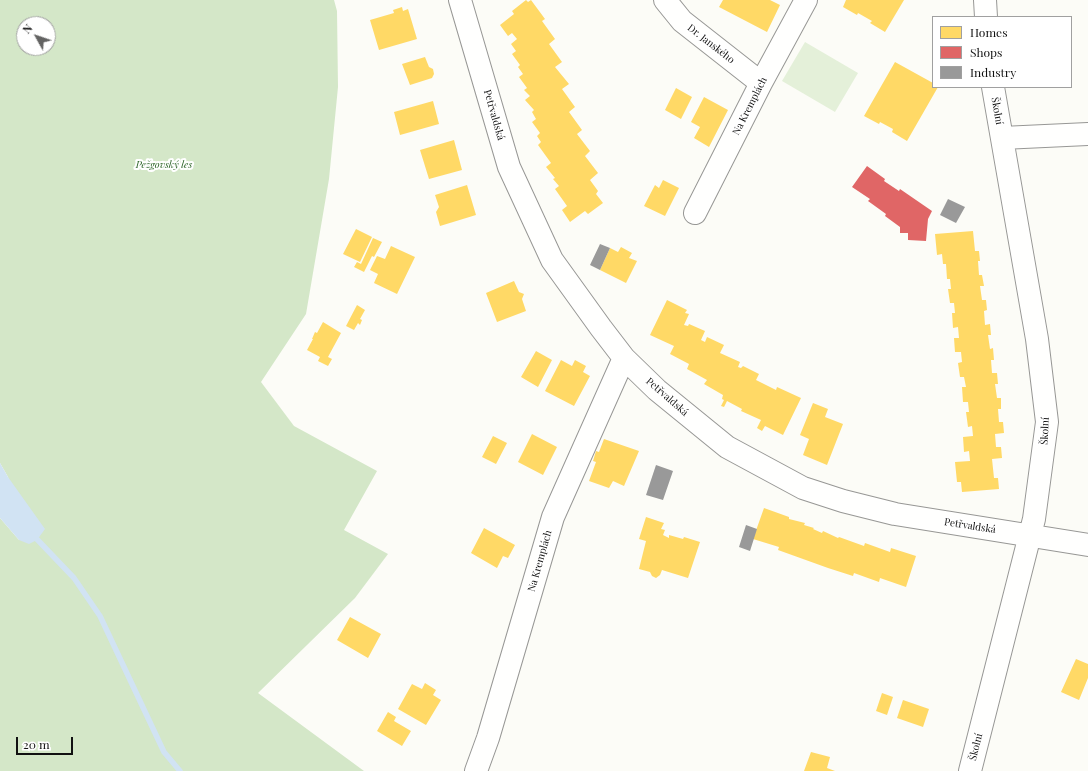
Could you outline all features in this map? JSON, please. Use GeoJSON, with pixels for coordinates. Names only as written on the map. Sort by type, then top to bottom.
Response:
{"type":"FeatureCollection","features":[{"type":"Feature","properties":{"kind":"street","name":"Petřvaldská"},"geometry":{"type":"LineString","coordinates":[[460,0],[509,167],[552,260],[624,358],[657,390],[726,447],[803,488],[843,501],[895,514],[1088,544]]}},
{"type":"Feature","properties":{"kind":"street","name":"Dr. Janského"},"geometry":{"type":"LineString","coordinates":[[665,0],[682,21],[761,83]]}},
{"type":"Feature","properties":{"kind":"street","name":"Na Kremplách"},"geometry":{"type":"LineString","coordinates":[[695,213],[761,83],[806,0]]}},
{"type":"Feature","properties":{"kind":"street"},"geometry":{"type":"LineString","coordinates":[[985,0],[986,16]]}},
{"type":"Feature","properties":{"kind":"street","name":"Školní"},"geometry":{"type":"LineString","coordinates":[[970,771],[1030,535],[1038,497],[1047,422],[1037,339],[993,88]]}},
{"type":"Feature","properties":{"kind":"street"},"geometry":{"type":"LineString","coordinates":[[1002,138],[1088,134]]}},
{"type":"Feature","properties":{"kind":"street","name":"Na Kremplách"},"geometry":{"type":"LineString","coordinates":[[476,771],[491,730],[553,517],[624,358]]}},
{"type":"Feature","properties":{"kind":"green space","name":"Pežgovský les"},"geometry":{"type":"Polygon","coordinates":[[[0,0],[334,0],[337,11],[338,87],[329,179],[306,314],[261,382],[294,426],[377,471],[344,530],[388,554],[355,598],[258,693],[364,771],[0,771],[0,518],[19,540],[8,477],[0,463],[0,0]]]}},
{"type":"Feature","properties":{"kind":"green space"},"geometry":{"type":"Polygon","coordinates":[[[805,42],[858,73],[835,112],[782,81],[805,42]]]}},
{"type":"Feature","properties":{"kind":"water"},"geometry":{"type":"Polygon","coordinates":[[[0,463],[8,477],[45,529],[37,540],[29,544],[19,540],[0,518],[0,463]]]}},
{"type":"Feature","properties":{"kind":"building: Homes"},"geometry":{"type":"Polygon","coordinates":[[[526,0],[528,2],[531,0],[545,19],[542,21],[555,39],[549,44],[562,62],[555,67],[569,84],[562,89],[575,107],[569,112],[582,130],[577,134],[590,151],[585,156],[598,173],[590,180],[598,191],[596,194],[603,203],[588,214],[585,211],[570,222],[562,210],[567,206],[555,189],[559,186],[553,179],[555,178],[546,167],[551,163],[538,145],[541,142],[537,136],[540,133],[532,122],[536,119],[532,112],[534,110],[525,100],[530,96],[524,90],[527,88],[519,77],[523,74],[518,67],[520,65],[512,54],[516,51],[511,44],[517,39],[512,33],[508,36],[500,25],[514,14],[512,11],[526,0]]]}},
{"type":"Feature","properties":{"kind":"building: Homes"},"geometry":{"type":"Polygon","coordinates":[[[723,0],[770,0],[780,5],[767,32],[719,7],[723,0]]]}},
{"type":"Feature","properties":{"kind":"building: Homes"},"geometry":{"type":"Polygon","coordinates":[[[846,0],[904,0],[885,32],[870,23],[872,21],[843,7],[846,0]]]}},
{"type":"Feature","properties":{"kind":"building: Homes"},"geometry":{"type":"Polygon","coordinates":[[[402,7],[403,11],[408,9],[417,39],[379,50],[370,20],[394,13],[393,10],[402,7]]]}},
{"type":"Feature","properties":{"kind":"building: Homes"},"geometry":{"type":"Polygon","coordinates":[[[425,57],[429,67],[433,69],[434,74],[432,78],[410,85],[402,64],[425,57]]]}},
{"type":"Feature","properties":{"kind":"building: Homes"},"geometry":{"type":"Polygon","coordinates":[[[895,62],[932,82],[932,88],[937,88],[907,141],[892,132],[893,129],[864,116],[895,62]]]}},
{"type":"Feature","properties":{"kind":"building: Homes"},"geometry":{"type":"Polygon","coordinates":[[[676,88],[692,97],[681,119],[665,110],[676,88]]]}},
{"type":"Feature","properties":{"kind":"building: Homes"},"geometry":{"type":"Polygon","coordinates":[[[704,97],[728,110],[709,147],[694,138],[700,127],[691,122],[704,97]]]}},
{"type":"Feature","properties":{"kind":"building: Homes"},"geometry":{"type":"Polygon","coordinates":[[[433,101],[439,124],[400,135],[394,112],[433,101]]]}},
{"type":"Feature","properties":{"kind":"building: Homes"},"geometry":{"type":"Polygon","coordinates":[[[454,140],[462,170],[429,179],[420,150],[454,140]]]}},
{"type":"Feature","properties":{"kind":"building: Homes"},"geometry":{"type":"Polygon","coordinates":[[[663,180],[679,188],[665,216],[644,206],[655,185],[659,188],[663,180]]]}},
{"type":"Feature","properties":{"kind":"building: Homes"},"geometry":{"type":"Polygon","coordinates":[[[467,185],[476,215],[440,226],[436,212],[439,207],[435,195],[467,185]]]}},
{"type":"Feature","properties":{"kind":"building: Homes"},"geometry":{"type":"Polygon","coordinates":[[[356,229],[372,237],[360,262],[343,254],[356,229]]]}},
{"type":"Feature","properties":{"kind":"building: Homes"},"geometry":{"type":"Polygon","coordinates":[[[973,231],[975,251],[979,251],[979,275],[982,275],[984,286],[980,286],[982,300],[986,300],[987,310],[984,311],[985,325],[990,324],[991,335],[988,335],[990,349],[993,348],[994,360],[991,360],[992,373],[997,373],[998,384],[995,384],[997,398],[1001,398],[1001,409],[998,409],[999,422],[1003,422],[1004,433],[995,434],[996,447],[1001,447],[1002,458],[992,459],[994,478],[998,478],[999,489],[962,492],[961,482],[957,482],[955,462],[970,461],[969,451],[964,452],[963,437],[973,436],[972,426],[968,427],[966,412],[969,412],[968,402],[963,402],[962,387],[966,387],[964,377],[960,377],[958,363],[962,362],[961,352],[955,352],[954,338],[959,338],[958,327],[953,328],[952,313],[955,313],[954,303],[950,303],[948,289],[951,289],[950,279],[947,279],[946,264],[943,264],[942,254],[937,255],[935,234],[973,231]]]}},
{"type":"Feature","properties":{"kind":"building: Homes"},"geometry":{"type":"Polygon","coordinates":[[[373,238],[382,242],[374,257],[372,256],[364,272],[354,267],[357,262],[361,264],[373,238]]]}},
{"type":"Feature","properties":{"kind":"building: Homes"},"geometry":{"type":"Polygon","coordinates":[[[391,246],[415,257],[397,294],[374,283],[378,274],[370,270],[377,256],[385,259],[391,246]]]}},
{"type":"Feature","properties":{"kind":"building: Homes"},"geometry":{"type":"Polygon","coordinates":[[[621,247],[632,253],[629,258],[637,261],[626,283],[600,270],[610,248],[618,252],[621,247]]]}},
{"type":"Feature","properties":{"kind":"building: Homes"},"geometry":{"type":"Polygon","coordinates":[[[514,281],[519,292],[524,294],[522,299],[526,311],[497,322],[486,293],[514,281]]]}},
{"type":"Feature","properties":{"kind":"building: Homes"},"geometry":{"type":"Polygon","coordinates":[[[667,300],[687,310],[685,313],[689,314],[684,325],[688,326],[689,324],[705,331],[701,340],[705,342],[707,337],[724,345],[720,353],[740,362],[738,367],[741,368],[743,366],[759,374],[756,380],[776,390],[777,387],[801,398],[783,435],[765,426],[762,431],[757,428],[761,420],[741,411],[742,409],[727,401],[724,407],[721,406],[724,400],[722,399],[723,395],[704,384],[707,380],[687,369],[689,364],[670,354],[674,346],[650,335],[667,300]]]}},
{"type":"Feature","properties":{"kind":"building: Homes"},"geometry":{"type":"Polygon","coordinates":[[[357,305],[365,310],[360,319],[362,320],[360,325],[358,323],[354,330],[346,326],[357,305]]]}},
{"type":"Feature","properties":{"kind":"building: Homes"},"geometry":{"type":"Polygon","coordinates":[[[323,322],[341,333],[328,357],[332,359],[328,366],[318,361],[320,357],[307,350],[315,332],[317,333],[323,322]]]}},
{"type":"Feature","properties":{"kind":"building: Homes"},"geometry":{"type":"Polygon","coordinates":[[[536,351],[552,360],[538,387],[521,377],[536,351]]]}},
{"type":"Feature","properties":{"kind":"building: Homes"},"geometry":{"type":"Polygon","coordinates":[[[561,360],[572,366],[575,360],[586,366],[583,372],[590,376],[574,406],[545,391],[561,360]]]}},
{"type":"Feature","properties":{"kind":"building: Homes"},"geometry":{"type":"Polygon","coordinates":[[[813,403],[828,409],[825,417],[843,424],[827,465],[803,455],[809,439],[800,435],[813,403]]]}},
{"type":"Feature","properties":{"kind":"building: Homes"},"geometry":{"type":"Polygon","coordinates":[[[532,434],[557,447],[543,475],[518,462],[532,434]]]}},
{"type":"Feature","properties":{"kind":"building: Homes"},"geometry":{"type":"Polygon","coordinates":[[[493,436],[507,443],[496,464],[482,457],[493,436]]]}},
{"type":"Feature","properties":{"kind":"building: Homes"},"geometry":{"type":"Polygon","coordinates":[[[604,439],[639,451],[624,486],[613,481],[609,488],[589,481],[596,462],[593,461],[596,451],[599,452],[604,439]]]}},
{"type":"Feature","properties":{"kind":"building: Homes"},"geometry":{"type":"Polygon","coordinates":[[[764,508],[789,517],[789,519],[805,523],[804,525],[814,528],[813,529],[822,533],[823,531],[838,538],[839,537],[864,546],[865,543],[890,552],[891,548],[916,556],[906,587],[880,578],[879,582],[854,573],[853,576],[778,550],[779,547],[753,539],[764,508]]]}},
{"type":"Feature","properties":{"kind":"building: Homes"},"geometry":{"type":"Polygon","coordinates":[[[646,517],[664,523],[661,529],[665,530],[663,535],[669,538],[669,535],[683,539],[684,537],[700,542],[688,578],[662,570],[660,575],[656,578],[652,576],[650,572],[639,569],[646,541],[639,539],[646,517]]]}},
{"type":"Feature","properties":{"kind":"building: Homes"},"geometry":{"type":"Polygon","coordinates":[[[484,528],[515,545],[508,558],[503,556],[497,568],[471,553],[484,528]]]}},
{"type":"Feature","properties":{"kind":"building: Homes"},"geometry":{"type":"Polygon","coordinates":[[[350,617],[381,634],[368,658],[337,640],[350,617]]]}},
{"type":"Feature","properties":{"kind":"building: Homes"},"geometry":{"type":"Polygon","coordinates":[[[1076,659],[1088,664],[1088,678],[1079,700],[1061,692],[1076,659]]]}},
{"type":"Feature","properties":{"kind":"building: Homes"},"geometry":{"type":"Polygon","coordinates":[[[425,683],[436,690],[433,695],[441,700],[426,725],[398,709],[412,684],[422,689],[425,683]]]}},
{"type":"Feature","properties":{"kind":"building: Homes"},"geometry":{"type":"Polygon","coordinates":[[[882,693],[893,697],[887,715],[876,711],[882,693]]]}},
{"type":"Feature","properties":{"kind":"building: Homes"},"geometry":{"type":"Polygon","coordinates":[[[903,700],[929,709],[923,727],[897,718],[903,700]]]}},
{"type":"Feature","properties":{"kind":"building: Homes"},"geometry":{"type":"Polygon","coordinates":[[[388,712],[396,717],[394,721],[411,731],[402,746],[377,731],[388,712]]]}},
{"type":"Feature","properties":{"kind":"building: Homes"},"geometry":{"type":"Polygon","coordinates":[[[811,752],[830,757],[827,768],[835,771],[804,771],[811,752]]]}},
{"type":"Feature","properties":{"kind":"building: Shops"},"geometry":{"type":"Polygon","coordinates":[[[867,166],[885,179],[884,181],[899,191],[900,189],[932,211],[928,219],[926,241],[908,240],[908,233],[900,233],[900,227],[885,216],[886,214],[868,201],[870,199],[852,187],[867,166]]]}},
{"type":"Feature","properties":{"kind":"building: Industry"},"geometry":{"type":"Polygon","coordinates":[[[948,199],[965,207],[956,223],[940,215],[948,199]]]}},
{"type":"Feature","properties":{"kind":"building: Industry"},"geometry":{"type":"Polygon","coordinates":[[[600,244],[610,248],[600,270],[590,265],[600,244]]]}},
{"type":"Feature","properties":{"kind":"building: Industry"},"geometry":{"type":"Polygon","coordinates":[[[656,465],[673,471],[663,500],[646,495],[656,465]]]}},
{"type":"Feature","properties":{"kind":"building: Industry"},"geometry":{"type":"Polygon","coordinates":[[[746,525],[757,529],[750,551],[739,547],[746,525]]]}},
{"type":"Feature","properties":{"kind":"waterway"},"geometry":{"type":"LineString","coordinates":[[32,534],[74,578],[100,616],[164,752],[180,771]]}}]}
